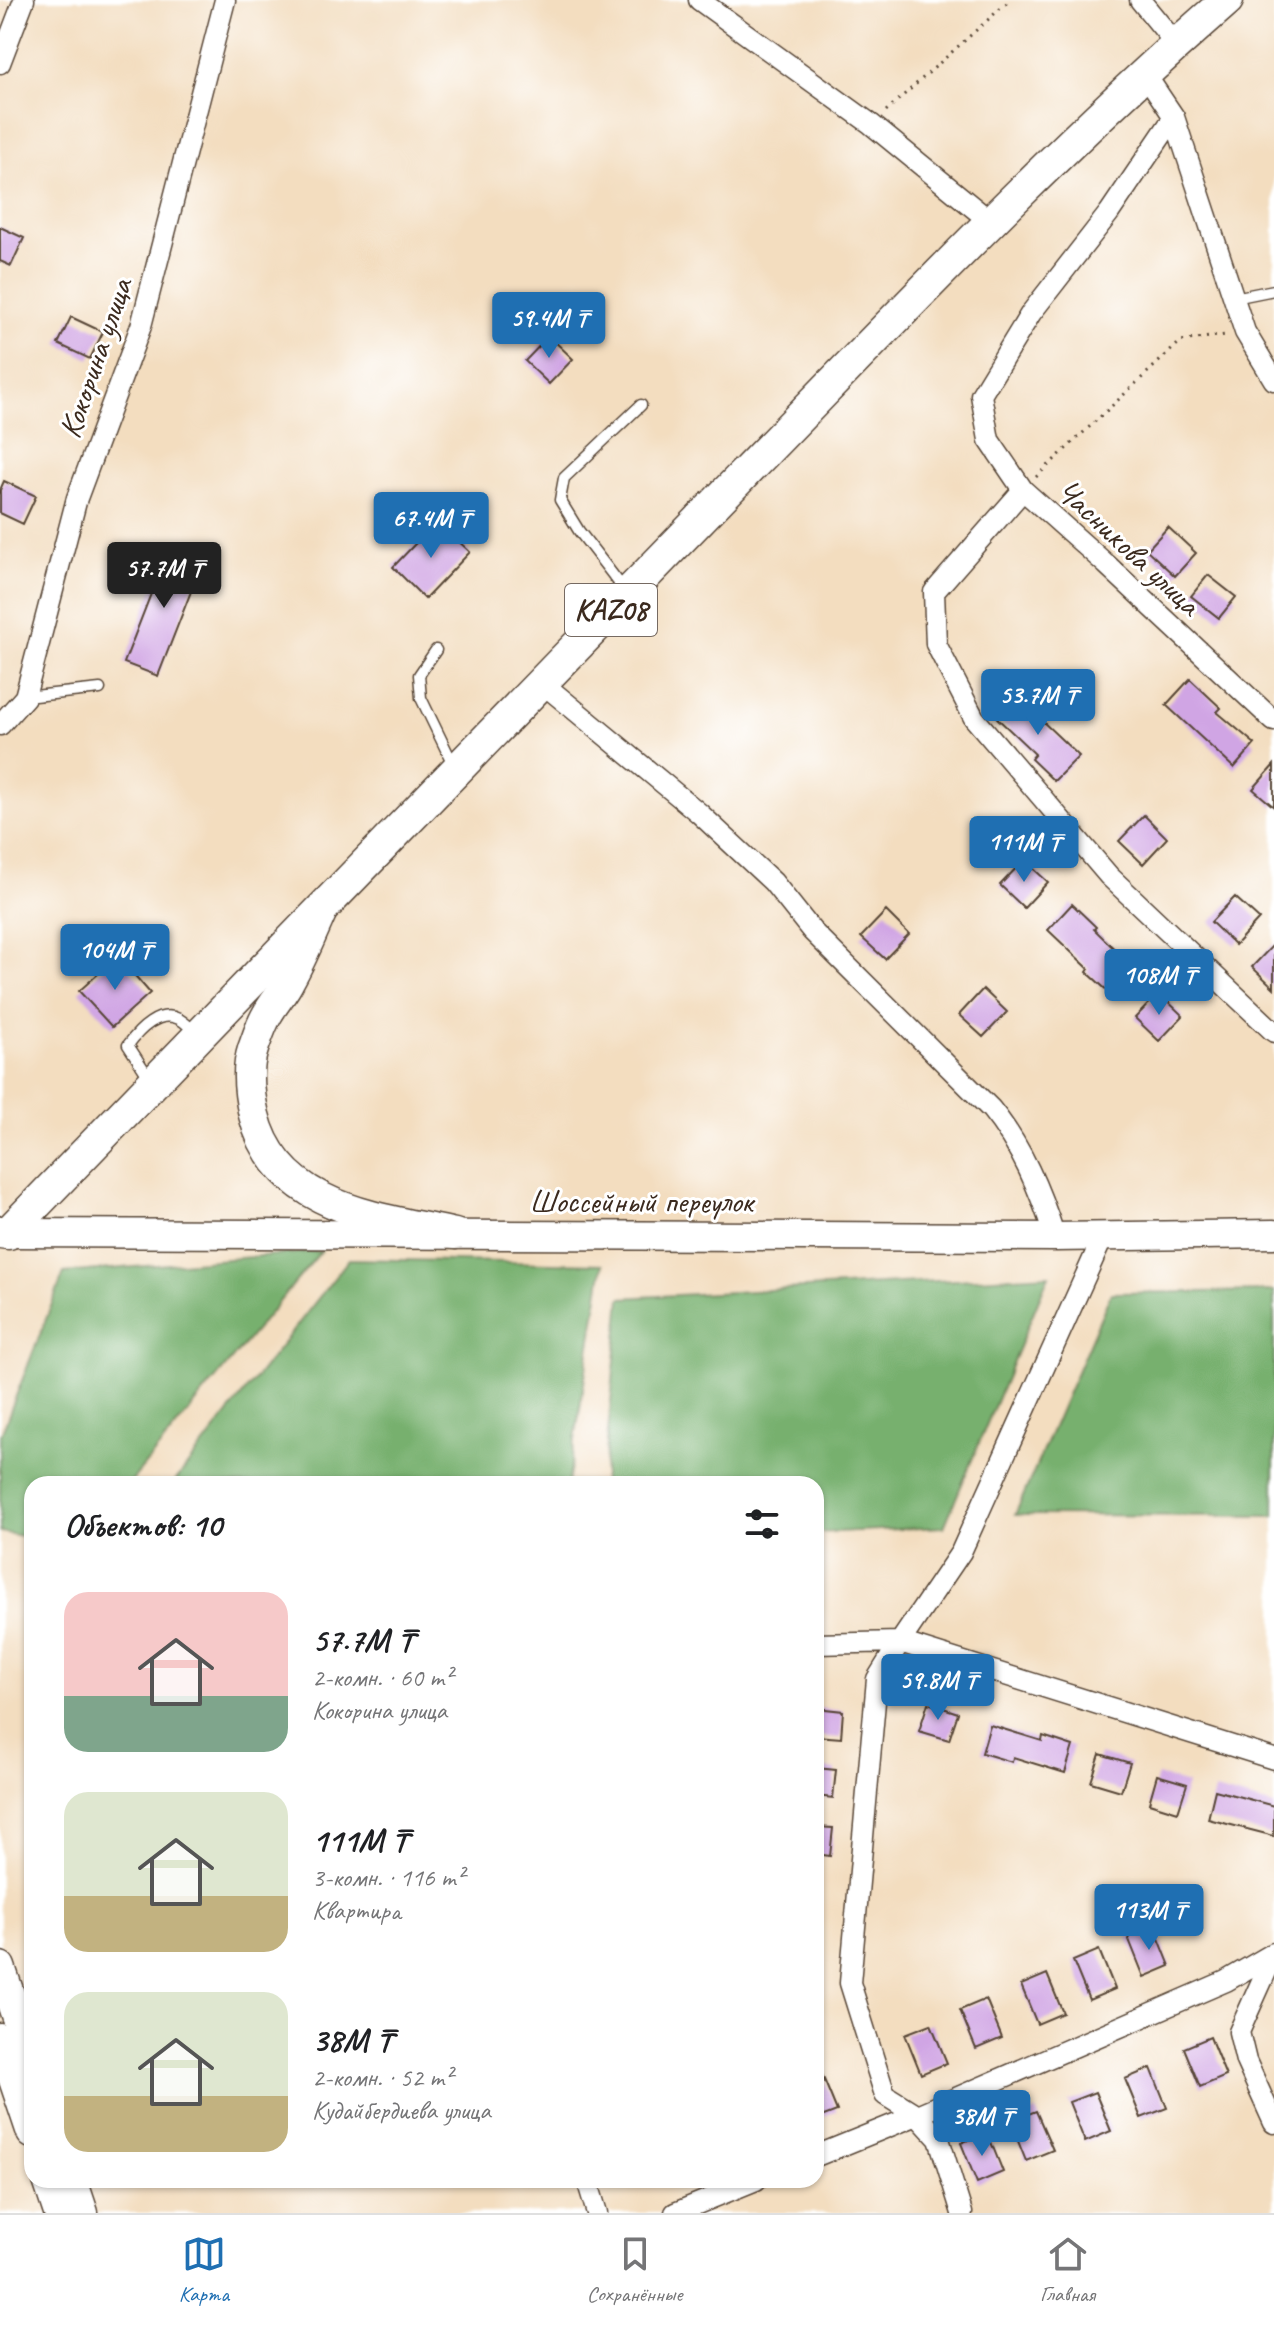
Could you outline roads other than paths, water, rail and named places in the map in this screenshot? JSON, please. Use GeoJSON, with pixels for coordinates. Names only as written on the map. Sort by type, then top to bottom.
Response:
{"type":"FeatureCollection","features":[{"type":"Feature","properties":{"kind":"highway","name":"KAZ08"},"geometry":{"type":"LineString","coordinates":[[4,1233],[153,1084],[991,222],[1176,44],[1227,0]]}},
{"type":"Feature","properties":{"kind":"main road"},"geometry":{"type":"LineString","coordinates":[[322,910],[291,979],[265,1017],[252,1053],[249,1093],[256,1124],[272,1156],[292,1179],[317,1197],[352,1212],[455,1234]]}},
{"type":"Feature","properties":{"kind":"main road","name":"Шоссейный переулок"},"geometry":{"type":"LineString","coordinates":[[4,1233],[1055,1237],[1274,1234]]}},
{"type":"Feature","properties":{"kind":"main road"},"geometry":{"type":"LineString","coordinates":[[0,1967],[24,2038]]}},
{"type":"Feature","properties":{"kind":"main road"},"geometry":{"type":"LineString","coordinates":[[0,2038],[24,2109]]}},
{"type":"Feature","properties":{"kind":"main road"},"geometry":{"type":"LineString","coordinates":[[51,2188],[59,2213]]}},
{"type":"Feature","properties":{"kind":"main road"},"geometry":{"type":"LineString","coordinates":[[75,2188],[83,2213]]}},
{"type":"Feature","properties":{"kind":"street"},"geometry":{"type":"LineString","coordinates":[[0,63],[24,0]]}},
{"type":"Feature","properties":{"kind":"street","name":"Кокорина улица"},"geometry":{"type":"LineString","coordinates":[[0,727],[25,697],[77,498],[141,326],[225,0]]}},
{"type":"Feature","properties":{"kind":"street"},"geometry":{"type":"LineString","coordinates":[[699,0],[871,124],[991,222]]}},
{"type":"Feature","properties":{"kind":"street"},"geometry":{"type":"LineString","coordinates":[[1140,0],[1176,44]]}},
{"type":"Feature","properties":{"kind":"street"},"geometry":{"type":"LineString","coordinates":[[1145,74],[1174,117],[1245,332],[1274,380]]}},
{"type":"Feature","properties":{"kind":"street","name":"Часникова улица"},"geometry":{"type":"LineString","coordinates":[[1174,117],[1109,213],[1031,313],[981,395],[989,440],[1023,490],[1274,721]]}},
{"type":"Feature","properties":{"kind":"street"},"geometry":{"type":"LineString","coordinates":[[1023,490],[934,592],[936,644],[974,718],[1109,876],[1274,1032]]}},
{"type":"Feature","properties":{"kind":"street"},"geometry":{"type":"LineString","coordinates":[[541,682],[699,813],[773,882],[812,931],[991,1109],[1009,1132],[1041,1196],[1055,1237]]}},
{"type":"Feature","properties":{"kind":"street"},"geometry":{"type":"LineString","coordinates":[[962,2213],[939,2139],[917,2115],[885,2095],[850,1983],[877,1679],[961,1552],[1103,1237]]}},
{"type":"Feature","properties":{"kind":"street"},"geometry":{"type":"LineString","coordinates":[[824,1644],[900,1642],[1274,1759]]}},
{"type":"Feature","properties":{"kind":"street"},"geometry":{"type":"LineString","coordinates":[[824,2153],[1226,1981],[1274,1953]]}},
{"type":"Feature","properties":{"kind":"street"},"geometry":{"type":"LineString","coordinates":[[1274,1953],[1239,2032],[1246,2061],[1274,2123]]}},
{"type":"Feature","properties":{"kind":"street"},"geometry":{"type":"LineString","coordinates":[[589,2188],[597,2213]]}},
{"type":"Feature","properties":{"kind":"street"},"geometry":{"type":"LineString","coordinates":[[675,2213],[736,2188]]}},
{"type":"Feature","properties":{"kind":"lane"},"geometry":{"type":"LineString","coordinates":[[1234,298],[1274,290]]}},
{"type":"Feature","properties":{"kind":"lane"},"geometry":{"type":"LineString","coordinates":[[627,593],[579,531],[560,500],[564,478],[641,405]]}},
{"type":"Feature","properties":{"kind":"lane"},"geometry":{"type":"LineString","coordinates":[[436,650],[419,675],[421,698],[456,769]]}},
{"type":"Feature","properties":{"kind":"lane"},"geometry":{"type":"LineString","coordinates":[[25,697],[100,689]]}},
{"type":"Feature","properties":{"kind":"lane"},"geometry":{"type":"LineString","coordinates":[[153,1084],[128,1045],[137,1034],[157,1018],[177,1017],[200,1035]]}}]}
